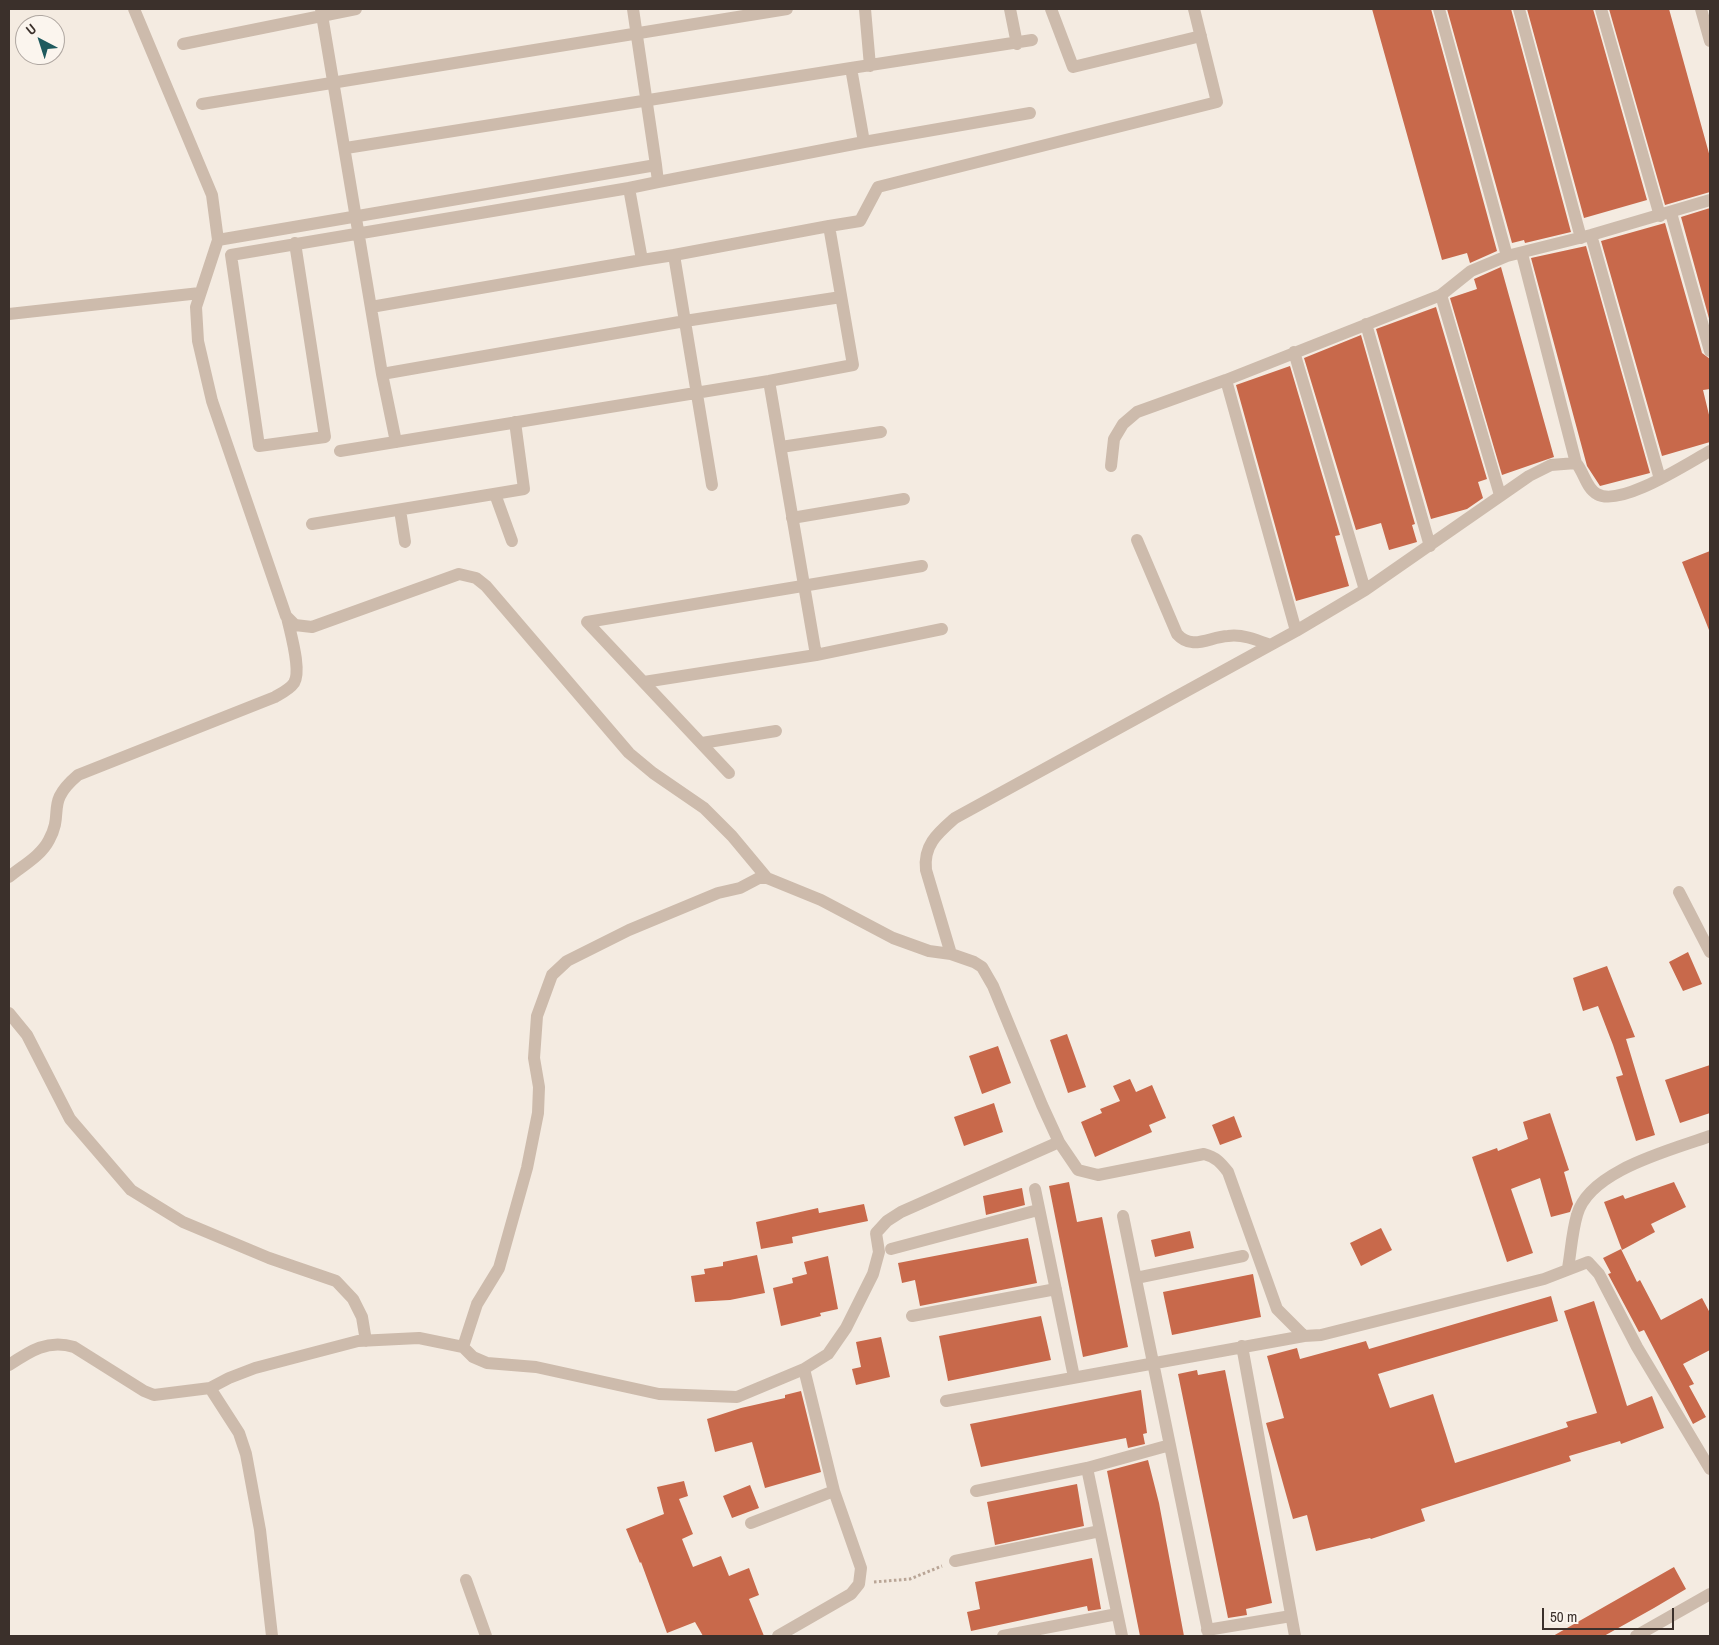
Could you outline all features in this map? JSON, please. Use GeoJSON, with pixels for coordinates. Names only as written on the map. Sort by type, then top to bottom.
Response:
{"type":"FeatureCollection","features":[{"type":"Feature","properties":{"kind":"street"},"geometry":{"type":"LineString","coordinates":[[9,877],[42,849],[49,840],[58,796],[78,775],[276,697],[294,683],[298,673],[286,616],[205,377],[196,319],[200,293],[218,240],[215,210],[206,178],[178,118],[134,9]]}},
{"type":"Feature","properties":{"kind":"street"},"geometry":{"type":"LineString","coordinates":[[183,44],[322,11],[356,9]]}},
{"type":"Feature","properties":{"kind":"street"},"geometry":{"type":"LineString","coordinates":[[633,9],[658,182]]}},
{"type":"Feature","properties":{"kind":"street"},"geometry":{"type":"LineString","coordinates":[[202,104],[636,32],[787,9]]}},
{"type":"Feature","properties":{"kind":"street"},"geometry":{"type":"LineString","coordinates":[[864,9],[870,66]]}},
{"type":"Feature","properties":{"kind":"street"},"geometry":{"type":"LineString","coordinates":[[1010,9],[1017,44]]}},
{"type":"Feature","properties":{"kind":"street"},"geometry":{"type":"LineString","coordinates":[[1051,9],[1073,66],[1201,36]]}},
{"type":"Feature","properties":{"kind":"street"},"geometry":{"type":"LineString","coordinates":[[371,307],[860,221],[878,187],[1217,102],[1194,9]]}},
{"type":"Feature","properties":{"kind":"street"},"geometry":{"type":"LineString","coordinates":[[1439,9],[1507,256]]}},
{"type":"Feature","properties":{"kind":"street"},"geometry":{"type":"LineString","coordinates":[[1519,9],[1660,479]]}},
{"type":"Feature","properties":{"kind":"street"},"geometry":{"type":"LineString","coordinates":[[1601,9],[1665,215],[1710,351]]}},
{"type":"Feature","properties":{"kind":"street"},"geometry":{"type":"LineString","coordinates":[[1702,9],[1710,42]]}},
{"type":"Feature","properties":{"kind":"street"},"geometry":{"type":"LineString","coordinates":[[322,11],[332,82],[346,148],[382,374],[396,442]]}},
{"type":"Feature","properties":{"kind":"street"},"geometry":{"type":"LineString","coordinates":[[346,148],[851,68],[1017,44],[1032,40]]}},
{"type":"Feature","properties":{"kind":"street"},"geometry":{"type":"LineString","coordinates":[[851,68],[864,142]]}},
{"type":"Feature","properties":{"kind":"street"},"geometry":{"type":"LineString","coordinates":[[295,243],[325,437],[259,446],[231,255],[295,243],[629,188],[1030,112]]}},
{"type":"Feature","properties":{"kind":"street"},"geometry":{"type":"LineString","coordinates":[[218,240],[656,166]]}},
{"type":"Feature","properties":{"kind":"street"},"geometry":{"type":"LineString","coordinates":[[629,188],[642,260]]}},
{"type":"Feature","properties":{"kind":"street"},"geometry":{"type":"LineString","coordinates":[[1111,466],[1114,439],[1123,424],[1137,412],[1226,380],[1441,295],[1471,271],[1507,256],[1522,254],[1586,237],[1665,215],[1710,200]]}},
{"type":"Feature","properties":{"kind":"street"},"geometry":{"type":"LineString","coordinates":[[340,451],[769,381],[853,365],[829,226]]}},
{"type":"Feature","properties":{"kind":"street"},"geometry":{"type":"LineString","coordinates":[[1522,254],[1576,463],[1582,469],[1591,490],[1606,498],[1616,497],[1660,479],[1710,451]]}},
{"type":"Feature","properties":{"kind":"street"},"geometry":{"type":"LineString","coordinates":[[674,255],[712,485]]}},
{"type":"Feature","properties":{"kind":"street"},"geometry":{"type":"LineString","coordinates":[[9,314],[200,293]]}},
{"type":"Feature","properties":{"kind":"street"},"geometry":{"type":"LineString","coordinates":[[1441,295],[1500,495]]}},
{"type":"Feature","properties":{"kind":"street"},"geometry":{"type":"LineString","coordinates":[[382,374],[685,321],[841,297]]}},
{"type":"Feature","properties":{"kind":"street"},"geometry":{"type":"LineString","coordinates":[[1366,324],[1430,546]]}},
{"type":"Feature","properties":{"kind":"street"},"geometry":{"type":"LineString","coordinates":[[1294,352],[1365,590]]}},
{"type":"Feature","properties":{"kind":"street"},"geometry":{"type":"LineString","coordinates":[[1226,380],[1296,631]]}},
{"type":"Feature","properties":{"kind":"street"},"geometry":{"type":"LineString","coordinates":[[769,381],[816,655]]}},
{"type":"Feature","properties":{"kind":"street"},"geometry":{"type":"LineString","coordinates":[[312,524],[524,489],[515,422]]}},
{"type":"Feature","properties":{"kind":"street"},"geometry":{"type":"LineString","coordinates":[[781,447],[881,432]]}},
{"type":"Feature","properties":{"kind":"street"},"geometry":{"type":"LineString","coordinates":[[951,954],[924,858],[928,846],[955,818],[1012,785],[1087,748],[1296,631],[1365,590],[1500,495],[1541,469],[1551,465],[1576,463]]}},
{"type":"Feature","properties":{"kind":"street"},"geometry":{"type":"LineString","coordinates":[[495,494],[512,541]]}},
{"type":"Feature","properties":{"kind":"street"},"geometry":{"type":"LineString","coordinates":[[792,518],[904,499]]}},
{"type":"Feature","properties":{"kind":"street"},"geometry":{"type":"LineString","coordinates":[[400,510],[405,542]]}},
{"type":"Feature","properties":{"kind":"street"},"geometry":{"type":"LineString","coordinates":[[1137,540],[1177,634],[1184,641],[1194,644],[1229,635],[1250,638],[1270,645]]}},
{"type":"Feature","properties":{"kind":"street"},"geometry":{"type":"LineString","coordinates":[[729,773],[587,622],[804,584],[922,566]]}},
{"type":"Feature","properties":{"kind":"street"},"geometry":{"type":"LineString","coordinates":[[286,616],[295,625],[312,627],[459,574],[476,578],[486,586],[629,753],[660,779],[704,808],[732,836],[767,878]]}},
{"type":"Feature","properties":{"kind":"street"},"geometry":{"type":"LineString","coordinates":[[644,682],[816,655],[942,629]]}},
{"type":"Feature","properties":{"kind":"street"},"geometry":{"type":"LineString","coordinates":[[702,743],[776,731]]}},
{"type":"Feature","properties":{"kind":"street"},"geometry":{"type":"LineString","coordinates":[[463,1347],[477,1304],[499,1268],[528,1168],[538,1113],[539,1087],[534,1058],[537,1016],[552,975],[567,961],[604,942],[718,893],[740,888],[759,878],[767,878],[821,900],[893,938],[929,951],[951,954],[974,962],[982,967],[1059,1142],[1078,1170],[1098,1175],[1204,1154],[1214,1157],[1228,1172],[1277,1309],[1304,1336]]}},
{"type":"Feature","properties":{"kind":"street"},"geometry":{"type":"LineString","coordinates":[[1678,892],[1710,952]]}},
{"type":"Feature","properties":{"kind":"street"},"geometry":{"type":"LineString","coordinates":[[9,1014],[27,1035],[70,1119],[131,1190],[183,1222],[269,1258],[336,1281],[353,1299],[362,1317],[366,1340]]}},
{"type":"Feature","properties":{"kind":"street"},"geometry":{"type":"LineString","coordinates":[[1568,1268],[1576,1216],[1590,1194],[1605,1180],[1629,1166],[1710,1136]]}},
{"type":"Feature","properties":{"kind":"street"},"geometry":{"type":"LineString","coordinates":[[9,1365],[34,1349],[62,1343],[74,1347],[144,1391],[154,1395],[210,1388],[255,1368],[366,1340],[419,1338],[463,1347],[473,1356],[487,1363],[536,1367],[659,1394],[737,1397],[804,1369],[828,1354],[846,1328],[873,1274],[879,1252],[876,1233],[887,1221],[901,1212],[972,1179],[1059,1142]]}},
{"type":"Feature","properties":{"kind":"street"},"geometry":{"type":"LineString","coordinates":[[1035,1189],[1074,1377]]}},
{"type":"Feature","properties":{"kind":"street"},"geometry":{"type":"LineString","coordinates":[[891,1249],[1038,1210]]}},
{"type":"Feature","properties":{"kind":"street"},"geometry":{"type":"LineString","coordinates":[[1123,1216],[1208,1633],[1291,1616]]}},
{"type":"Feature","properties":{"kind":"street"},"geometry":{"type":"LineString","coordinates":[[1136,1278],[1243,1256]]}},
{"type":"Feature","properties":{"kind":"street"},"geometry":{"type":"LineString","coordinates":[[946,1400],[1242,1346],[1321,1335],[1544,1279],[1568,1268],[1588,1262],[1599,1274],[1637,1347],[1710,1469]]}},
{"type":"Feature","properties":{"kind":"street"},"geometry":{"type":"LineString","coordinates":[[912,1316],[1056,1289]]}},
{"type":"Feature","properties":{"kind":"street"},"geometry":{"type":"LineString","coordinates":[[1242,1346],[1295,1636]]}},
{"type":"Feature","properties":{"kind":"street"},"geometry":{"type":"LineString","coordinates":[[778,1636],[851,1594],[859,1584],[862,1568],[834,1490],[804,1369]]}},
{"type":"Feature","properties":{"kind":"street"},"geometry":{"type":"LineString","coordinates":[[210,1388],[240,1433],[246,1454],[260,1530],[272,1636]]}},
{"type":"Feature","properties":{"kind":"street"},"geometry":{"type":"LineString","coordinates":[[976,1491],[1087,1468],[1170,1445]]}},
{"type":"Feature","properties":{"kind":"street"},"geometry":{"type":"LineString","coordinates":[[1087,1468],[1122,1636]]}},
{"type":"Feature","properties":{"kind":"street"},"geometry":{"type":"LineString","coordinates":[[752,1523],[834,1490]]}},
{"type":"Feature","properties":{"kind":"street"},"geometry":{"type":"LineString","coordinates":[[954,1561],[1100,1531]]}},
{"type":"Feature","properties":{"kind":"street"},"geometry":{"type":"LineString","coordinates":[[466,1580],[486,1636]]}},
{"type":"Feature","properties":{"kind":"street"},"geometry":{"type":"LineString","coordinates":[[1636,1636],[1710,1594]]}},
{"type":"Feature","properties":{"kind":"street"},"geometry":{"type":"LineString","coordinates":[[1003,1636],[1117,1614]]}},
{"type":"Feature","properties":{"kind":"path"},"geometry":{"type":"LineString","coordinates":[[859,1584],[910,1580],[954,1561]]}},
{"type":"Feature","properties":{"kind":"building"},"geometry":{"type":"Polygon","coordinates":[[[1372,9],[1431,9],[1497,251],[1470,263],[1467,253],[1442,260],[1372,9]]]}},
{"type":"Feature","properties":{"kind":"building"},"geometry":{"type":"Polygon","coordinates":[[[1447,9],[1511,9],[1571,232],[1525,243],[1524,240],[1512,243],[1447,9]]]}},
{"type":"Feature","properties":{"kind":"building"},"geometry":{"type":"Polygon","coordinates":[[[1527,9],[1593,9],[1647,200],[1584,218],[1527,9]]]}},
{"type":"Feature","properties":{"kind":"building"},"geometry":{"type":"Polygon","coordinates":[[[1609,9],[1669,9],[1710,157],[1710,192],[1665,205],[1609,9]]]}},
{"type":"Feature","properties":{"kind":"building"},"geometry":{"type":"Polygon","coordinates":[[[1710,208],[1710,322],[1681,217],[1710,208]]]}},
{"type":"Feature","properties":{"kind":"building"},"geometry":{"type":"Polygon","coordinates":[[[1665,223],[1702,353],[1710,359],[1710,389],[1703,390],[1710,419],[1710,442],[1662,456],[1601,241],[1665,223]]]}},
{"type":"Feature","properties":{"kind":"building"},"geometry":{"type":"Polygon","coordinates":[[[1586,246],[1650,473],[1600,486],[1587,466],[1531,258],[1586,246]]]}},
{"type":"Feature","properties":{"kind":"building"},"geometry":{"type":"Polygon","coordinates":[[[1501,267],[1554,457],[1502,475],[1450,298],[1477,289],[1474,279],[1501,267]]]}},
{"type":"Feature","properties":{"kind":"building"},"geometry":{"type":"Polygon","coordinates":[[[1436,307],[1487,479],[1478,482],[1483,498],[1467,509],[1431,519],[1376,329],[1436,307]]]}},
{"type":"Feature","properties":{"kind":"building"},"geometry":{"type":"Polygon","coordinates":[[[1361,335],[1415,524],[1412,525],[1417,542],[1389,550],[1381,523],[1356,530],[1304,358],[1361,335]]]}},
{"type":"Feature","properties":{"kind":"building"},"geometry":{"type":"Polygon","coordinates":[[[1290,366],[1340,535],[1335,536],[1349,586],[1296,601],[1236,385],[1290,366]]]}},
{"type":"Feature","properties":{"kind":"building"},"geometry":{"type":"Polygon","coordinates":[[[1710,551],[1710,630],[1709,630],[1682,562],[1710,551]]]}},
{"type":"Feature","properties":{"kind":"building"},"geometry":{"type":"Polygon","coordinates":[[[1688,952],[1702,984],[1683,991],[1669,962],[1688,952]]]}},
{"type":"Feature","properties":{"kind":"building"},"geometry":{"type":"Polygon","coordinates":[[[1607,966],[1635,1037],[1626,1039],[1655,1135],[1636,1141],[1616,1077],[1623,1075],[1598,1006],[1583,1011],[1573,978],[1607,966]]]}},
{"type":"Feature","properties":{"kind":"building"},"geometry":{"type":"Polygon","coordinates":[[[1067,1034],[1086,1087],[1068,1093],[1050,1040],[1067,1034]]]}},
{"type":"Feature","properties":{"kind":"building"},"geometry":{"type":"Polygon","coordinates":[[[998,1046],[1011,1083],[982,1094],[969,1056],[998,1046]]]}},
{"type":"Feature","properties":{"kind":"building"},"geometry":{"type":"Polygon","coordinates":[[[1710,1065],[1710,1113],[1680,1123],[1665,1080],[1710,1065]]]}},
{"type":"Feature","properties":{"kind":"building"},"geometry":{"type":"Polygon","coordinates":[[[1130,1079],[1136,1092],[1152,1085],[1166,1118],[1149,1125],[1152,1132],[1095,1157],[1081,1122],[1102,1113],[1100,1109],[1120,1101],[1113,1086],[1130,1079]]]}},
{"type":"Feature","properties":{"kind":"building"},"geometry":{"type":"Polygon","coordinates":[[[994,1103],[1003,1132],[964,1146],[954,1117],[994,1103]]]}},
{"type":"Feature","properties":{"kind":"building"},"geometry":{"type":"Polygon","coordinates":[[[1550,1113],[1569,1170],[1564,1172],[1573,1204],[1570,1212],[1551,1217],[1540,1178],[1511,1189],[1533,1253],[1507,1262],[1472,1157],[1497,1148],[1498,1151],[1528,1139],[1523,1122],[1550,1113]]]}},
{"type":"Feature","properties":{"kind":"building"},"geometry":{"type":"Polygon","coordinates":[[[1234,1116],[1242,1137],[1220,1145],[1212,1125],[1234,1116]]]}},
{"type":"Feature","properties":{"kind":"building"},"geometry":{"type":"Polygon","coordinates":[[[1069,1182],[1077,1222],[1102,1217],[1128,1347],[1083,1357],[1049,1186],[1069,1182]]]}},
{"type":"Feature","properties":{"kind":"building"},"geometry":{"type":"Polygon","coordinates":[[[1674,1182],[1686,1207],[1651,1224],[1655,1232],[1622,1250],[1604,1202],[1623,1195],[1625,1199],[1674,1182]]]}},
{"type":"Feature","properties":{"kind":"building"},"geometry":{"type":"Polygon","coordinates":[[[1022,1188],[1025,1205],[986,1215],[983,1196],[1022,1188]]]}},
{"type":"Feature","properties":{"kind":"building"},"geometry":{"type":"Polygon","coordinates":[[[864,1204],[868,1221],[792,1237],[793,1243],[761,1249],[756,1222],[818,1208],[819,1213],[864,1204]]]}},
{"type":"Feature","properties":{"kind":"building"},"geometry":{"type":"Polygon","coordinates":[[[1381,1228],[1392,1250],[1361,1266],[1350,1243],[1381,1228]]]}},
{"type":"Feature","properties":{"kind":"building"},"geometry":{"type":"Polygon","coordinates":[[[1190,1231],[1194,1248],[1155,1257],[1151,1240],[1190,1231]]]}},
{"type":"Feature","properties":{"kind":"building"},"geometry":{"type":"Polygon","coordinates":[[[1028,1238],[1037,1283],[920,1306],[915,1280],[902,1283],[898,1263],[1028,1238]]]}},
{"type":"Feature","properties":{"kind":"building"},"geometry":{"type":"Polygon","coordinates":[[[1621,1249],[1637,1282],[1640,1280],[1661,1320],[1702,1298],[1710,1313],[1710,1350],[1683,1364],[1694,1384],[1689,1386],[1706,1417],[1693,1424],[1644,1330],[1639,1332],[1608,1274],[1611,1273],[1603,1258],[1621,1249]]]}},
{"type":"Feature","properties":{"kind":"building"},"geometry":{"type":"Polygon","coordinates":[[[757,1255],[765,1293],[730,1300],[695,1302],[691,1276],[705,1274],[704,1269],[723,1266],[723,1262],[757,1255]]]}},
{"type":"Feature","properties":{"kind":"building"},"geometry":{"type":"Polygon","coordinates":[[[828,1256],[838,1309],[820,1313],[821,1316],[781,1326],[773,1288],[793,1283],[792,1278],[807,1274],[804,1262],[828,1256]]]}},
{"type":"Feature","properties":{"kind":"building"},"geometry":{"type":"Polygon","coordinates":[[[1253,1274],[1261,1317],[1172,1335],[1163,1292],[1253,1274]]]}},
{"type":"Feature","properties":{"kind":"building"},"geometry":{"type":"Polygon","coordinates":[[[1551,1296],[1558,1321],[1378,1374],[1390,1408],[1433,1394],[1455,1463],[1568,1427],[1566,1422],[1597,1413],[1564,1311],[1594,1301],[1627,1406],[1652,1396],[1664,1428],[1621,1444],[1620,1441],[1569,1456],[1571,1461],[1421,1509],[1425,1521],[1371,1539],[1316,1551],[1307,1515],[1293,1519],[1266,1423],[1284,1418],[1267,1356],[1297,1348],[1300,1359],[1366,1341],[1369,1349],[1551,1296]]]}},
{"type":"Feature","properties":{"kind":"building"},"geometry":{"type":"Polygon","coordinates":[[[1041,1316],[1051,1360],[948,1381],[939,1336],[1041,1316]]]}},
{"type":"Feature","properties":{"kind":"building"},"geometry":{"type":"Polygon","coordinates":[[[881,1337],[890,1377],[856,1385],[852,1369],[861,1367],[856,1342],[881,1337]]]}},
{"type":"Feature","properties":{"kind":"building"},"geometry":{"type":"Polygon","coordinates":[[[1197,1370],[1198,1375],[1225,1370],[1272,1603],[1246,1609],[1247,1615],[1228,1618],[1178,1374],[1197,1370]]]}},
{"type":"Feature","properties":{"kind":"building"},"geometry":{"type":"Polygon","coordinates":[[[1141,1390],[1147,1433],[1143,1434],[1145,1444],[1128,1448],[1126,1438],[981,1467],[970,1424],[1141,1390]]]}},
{"type":"Feature","properties":{"kind":"building"},"geometry":{"type":"Polygon","coordinates":[[[801,1391],[821,1472],[765,1488],[752,1442],[715,1452],[707,1419],[741,1408],[785,1398],[785,1395],[801,1391]]]}},
{"type":"Feature","properties":{"kind":"building"},"geometry":{"type":"Polygon","coordinates":[[[1148,1460],[1159,1503],[1184,1636],[1140,1636],[1107,1471],[1148,1460]]]}},
{"type":"Feature","properties":{"kind":"building"},"geometry":{"type":"Polygon","coordinates":[[[684,1481],[688,1496],[679,1499],[693,1534],[682,1539],[693,1567],[721,1556],[729,1576],[749,1568],[759,1595],[749,1599],[764,1636],[703,1636],[695,1622],[667,1633],[641,1562],[626,1529],[664,1514],[657,1487],[684,1481]]]}},
{"type":"Feature","properties":{"kind":"building"},"geometry":{"type":"Polygon","coordinates":[[[1077,1484],[1084,1526],[995,1545],[987,1502],[1077,1484]]]}},
{"type":"Feature","properties":{"kind":"building"},"geometry":{"type":"Polygon","coordinates":[[[750,1485],[759,1508],[732,1518],[723,1496],[750,1485]]]}},
{"type":"Feature","properties":{"kind":"building"},"geometry":{"type":"Polygon","coordinates":[[[1092,1558],[1101,1609],[1088,1611],[1087,1606],[971,1631],[967,1612],[980,1609],[975,1582],[1092,1558]]]}},
{"type":"Feature","properties":{"kind":"building"},"geometry":{"type":"Polygon","coordinates":[[[1674,1567],[1686,1589],[1654,1608],[1604,1636],[1553,1636],[1674,1567]]]}}]}
